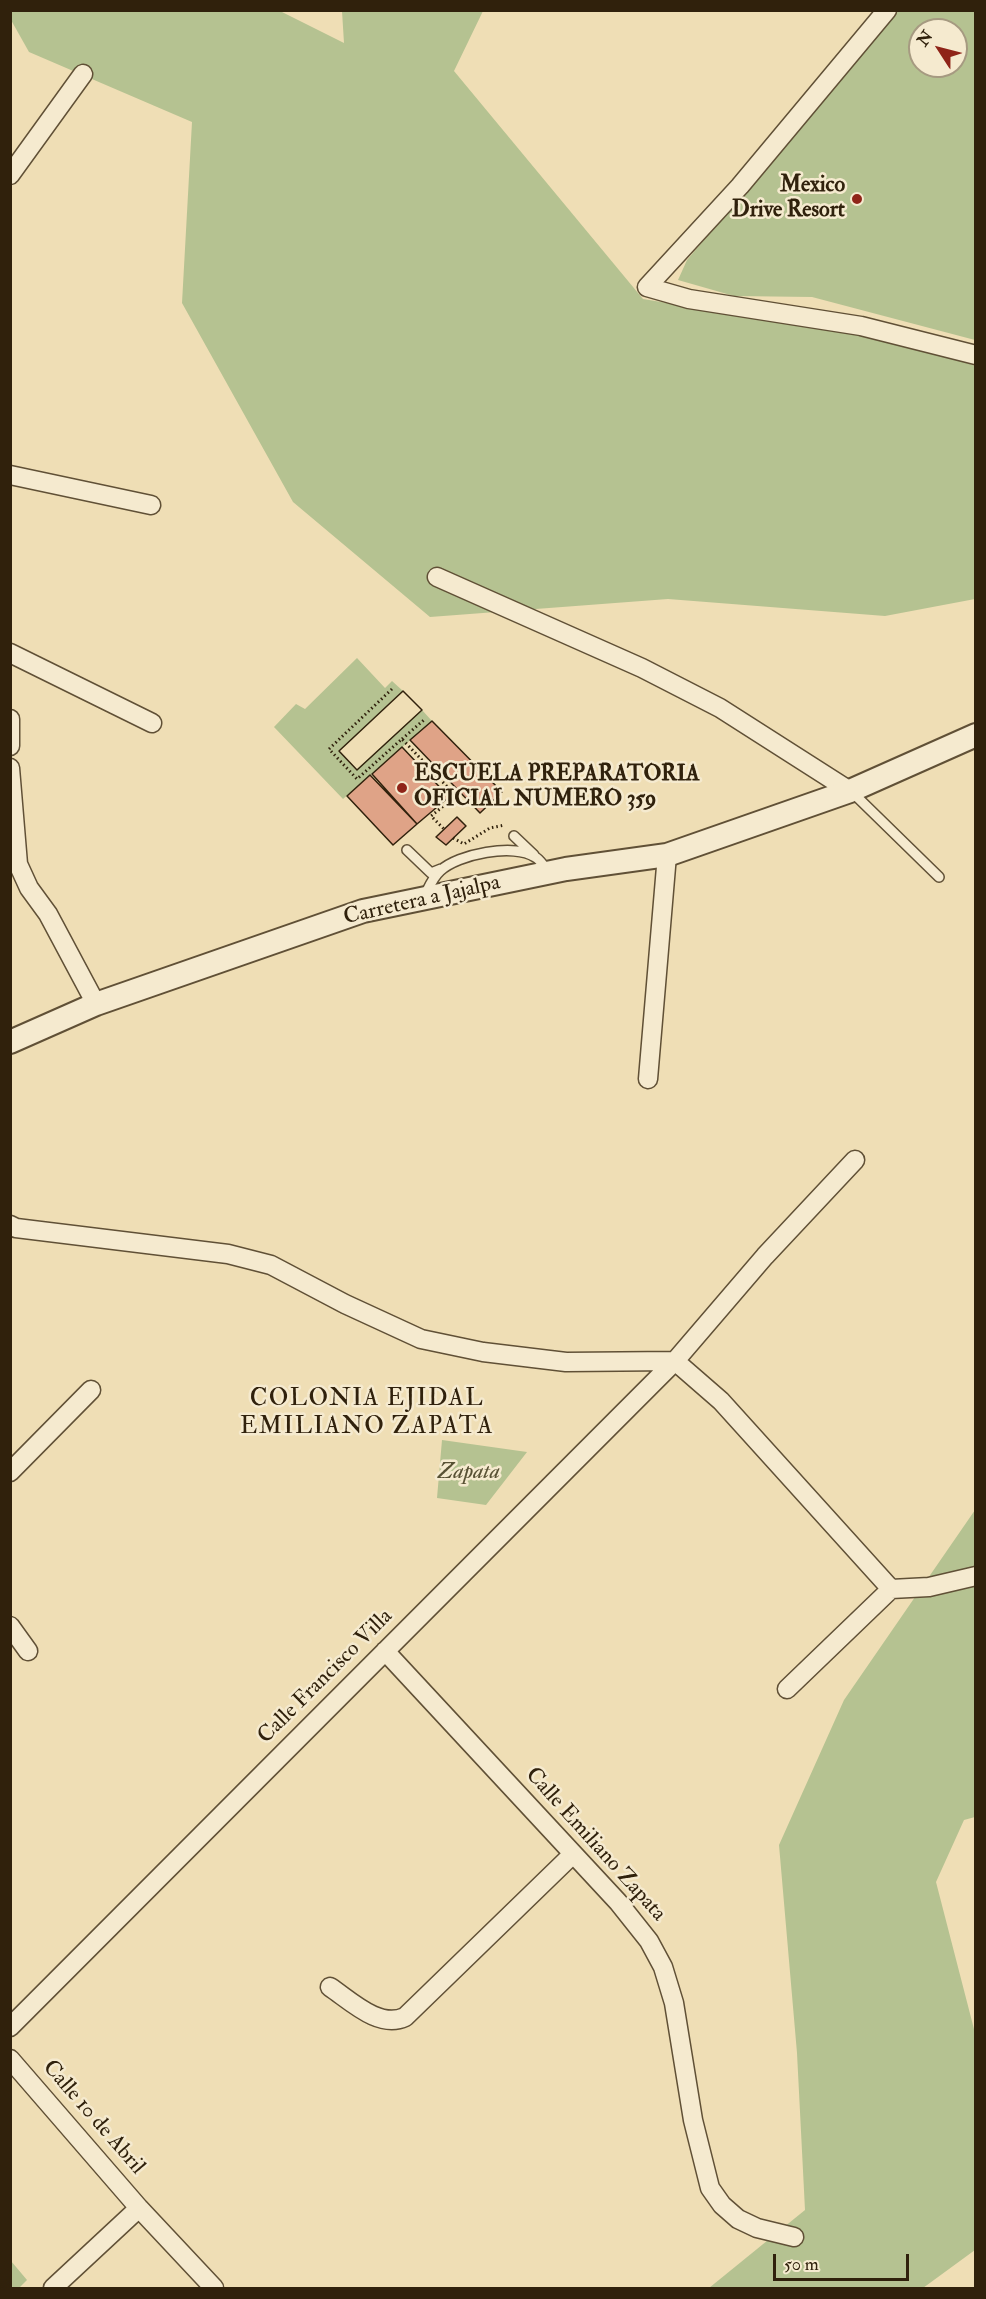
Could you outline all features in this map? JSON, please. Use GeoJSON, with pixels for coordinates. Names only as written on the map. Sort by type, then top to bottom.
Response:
{"type":"FeatureCollection","features":[{"type":"Feature","properties":{"kind":"street"},"geometry":{"type":"LineString","coordinates":[[887,10],[740,186],[648,287],[689,299],[861,326],[975,355]]}},
{"type":"Feature","properties":{"kind":"street"},"geometry":{"type":"LineString","coordinates":[[10,175],[83,74]]}},
{"type":"Feature","properties":{"kind":"street"},"geometry":{"type":"LineString","coordinates":[[10,475],[151,505]]}},
{"type":"Feature","properties":{"kind":"street"},"geometry":{"type":"LineString","coordinates":[[437,578],[642,668],[710,703],[846,792]]}},
{"type":"Feature","properties":{"kind":"street"},"geometry":{"type":"LineString","coordinates":[[10,653],[152,723]]}},
{"type":"Feature","properties":{"kind":"street"},"geometry":{"type":"LineString","coordinates":[[10,719],[10,746]]}},
{"type":"Feature","properties":{"kind":"street","name":"Carretera a Jajalpa"},"geometry":{"type":"LineString","coordinates":[[10,1042],[96,1004],[363,911],[423,900],[542,865],[667,855],[846,792],[975,735]]}},
{"type":"Feature","properties":{"kind":"street"},"geometry":{"type":"LineString","coordinates":[[10,768],[18,864],[29,888],[48,914],[96,1004]]}},
{"type":"Feature","properties":{"kind":"street"},"geometry":{"type":"LineString","coordinates":[[648,1079],[667,855]]}},
{"type":"Feature","properties":{"kind":"street"},"geometry":{"type":"LineString","coordinates":[[10,882],[18,864]]}},
{"type":"Feature","properties":{"kind":"street","name":"Calle Francisco Villa"},"geometry":{"type":"LineString","coordinates":[[10,2027],[675,1360],[765,1256],[855,1160]]}},
{"type":"Feature","properties":{"kind":"street"},"geometry":{"type":"LineString","coordinates":[[10,1225],[16,1228],[228,1254],[271,1265],[345,1304],[421,1339],[483,1352],[566,1362],[675,1360],[721,1401],[891,1588]]}},
{"type":"Feature","properties":{"kind":"street"},"geometry":{"type":"LineString","coordinates":[[10,1472],[91,1390]]}},
{"type":"Feature","properties":{"kind":"street"},"geometry":{"type":"LineString","coordinates":[[787,1689],[891,1588],[929,1587],[975,1576]]}},
{"type":"Feature","properties":{"kind":"street"},"geometry":{"type":"LineString","coordinates":[[10,1626],[28,1651]]}},
{"type":"Feature","properties":{"kind":"street","name":"Calle Emiliano Zapata"},"geometry":{"type":"LineString","coordinates":[[386,1651],[618,1902],[649,1941],[663,1967],[674,2003],[693,2120],[710,2188],[722,2205],[738,2219],[757,2228],[794,2237]]}},
{"type":"Feature","properties":{"kind":"street"},"geometry":{"type":"LineString","coordinates":[[330,1987],[377,2018],[387,2021],[405,2018],[573,1854]]}},
{"type":"Feature","properties":{"kind":"street","name":"Calle 10 de Abril"},"geometry":{"type":"LineString","coordinates":[[10,2060],[139,2208],[214,2289]]}},
{"type":"Feature","properties":{"kind":"street","name":"Calle 10 de Abril"},"geometry":{"type":"LineString","coordinates":[[53,2289],[139,2208]]}},
{"type":"Feature","properties":{"kind":"lane"},"geometry":{"type":"LineString","coordinates":[[846,792],[939,877]]}},
{"type":"Feature","properties":{"kind":"lane"},"geometry":{"type":"LineString","coordinates":[[514,836],[542,865]]}},
{"type":"Feature","properties":{"kind":"lane"},"geometry":{"type":"LineString","coordinates":[[407,850],[431,873],[465,857],[487,852],[515,851],[542,865]]}},
{"type":"Feature","properties":{"kind":"lane"},"geometry":{"type":"LineString","coordinates":[[423,900],[433,879],[441,869]]}},
{"type":"Feature","properties":{"kind":"path"},"geometry":{"type":"LineString","coordinates":[[392,689],[329,749],[357,779],[425,719]]}},
{"type":"Feature","properties":{"kind":"path"},"geometry":{"type":"LineString","coordinates":[[402,739],[456,796],[432,816],[444,829]]}},
{"type":"Feature","properties":{"kind":"green space"},"geometry":{"type":"Polygon","coordinates":[[[10,11],[280,11],[344,43],[342,11],[483,11],[454,71],[643,299],[917,344],[975,366],[975,599],[885,616],[668,599],[430,617],[293,502],[182,303],[192,122],[29,52],[11,20],[10,11]]]}},
{"type":"Feature","properties":{"kind":"green space","name":"Mexico Drive Resort"},"geometry":{"type":"Polygon","coordinates":[[[897,11],[975,11],[975,340],[812,297],[734,296],[678,280],[687,260],[897,11]]]}},
{"type":"Feature","properties":{"kind":"green space"},"geometry":{"type":"Polygon","coordinates":[[[357,658],[385,688],[392,681],[403,691],[339,751],[356,770],[422,710],[432,721],[343,799],[274,727],[296,704],[305,709],[357,658]]]}},
{"type":"Feature","properties":{"kind":"green space","name":"Zapata"},"geometry":{"type":"Polygon","coordinates":[[[442,1440],[527,1452],[486,1505],[437,1498],[442,1440]]]}},
{"type":"Feature","properties":{"kind":"green space"},"geometry":{"type":"Polygon","coordinates":[[[975,1510],[975,1817],[964,1820],[936,1882],[975,2033],[975,2250],[923,2288],[709,2288],[805,2210],[797,2053],[779,1845],[844,1700],[975,1510]]]}},
{"type":"Feature","properties":{"kind":"green space"},"geometry":{"type":"Polygon","coordinates":[[[11,2261],[27,2280],[19,2288],[11,2288],[11,2261]]]}},
{"type":"Feature","properties":{"kind":"building"},"geometry":{"type":"Polygon","coordinates":[[[403,691],[422,710],[357,770],[339,751],[403,691]]]}},
{"type":"Feature","properties":{"kind":"building"},"geometry":{"type":"Polygon","coordinates":[[[403,691],[422,710],[357,770],[339,751],[403,691]]]}},
{"type":"Feature","properties":{"kind":"building"},"geometry":{"type":"Polygon","coordinates":[[[432,721],[502,792],[480,813],[410,740],[432,721]]]}},
{"type":"Feature","properties":{"kind":"building"},"geometry":{"type":"Polygon","coordinates":[[[402,747],[449,797],[417,824],[372,774],[402,747]]]}},
{"type":"Feature","properties":{"kind":"building"},"geometry":{"type":"Polygon","coordinates":[[[370,775],[417,824],[393,845],[347,796],[370,775]]]}},
{"type":"Feature","properties":{"kind":"building"},"geometry":{"type":"Polygon","coordinates":[[[457,817],[466,826],[446,845],[436,837],[457,817]]]}},
{"type":"Feature","properties":{"kind":"place","name":"Mexico Drive Resort"},"geometry":{"type":"Point","coordinates":[857,199]}},
{"type":"Feature","properties":{"kind":"place","name":"ESCUELA PREPARATORIA OFICIAL NUMERO 359"},"geometry":{"type":"Point","coordinates":[402,788]}},
{"type":"Feature","properties":{"kind":"district","name":"COLONIA EJIDAL EMILIANO ZAPATA"},"geometry":{"type":"Point","coordinates":[367,1414]}}]}
